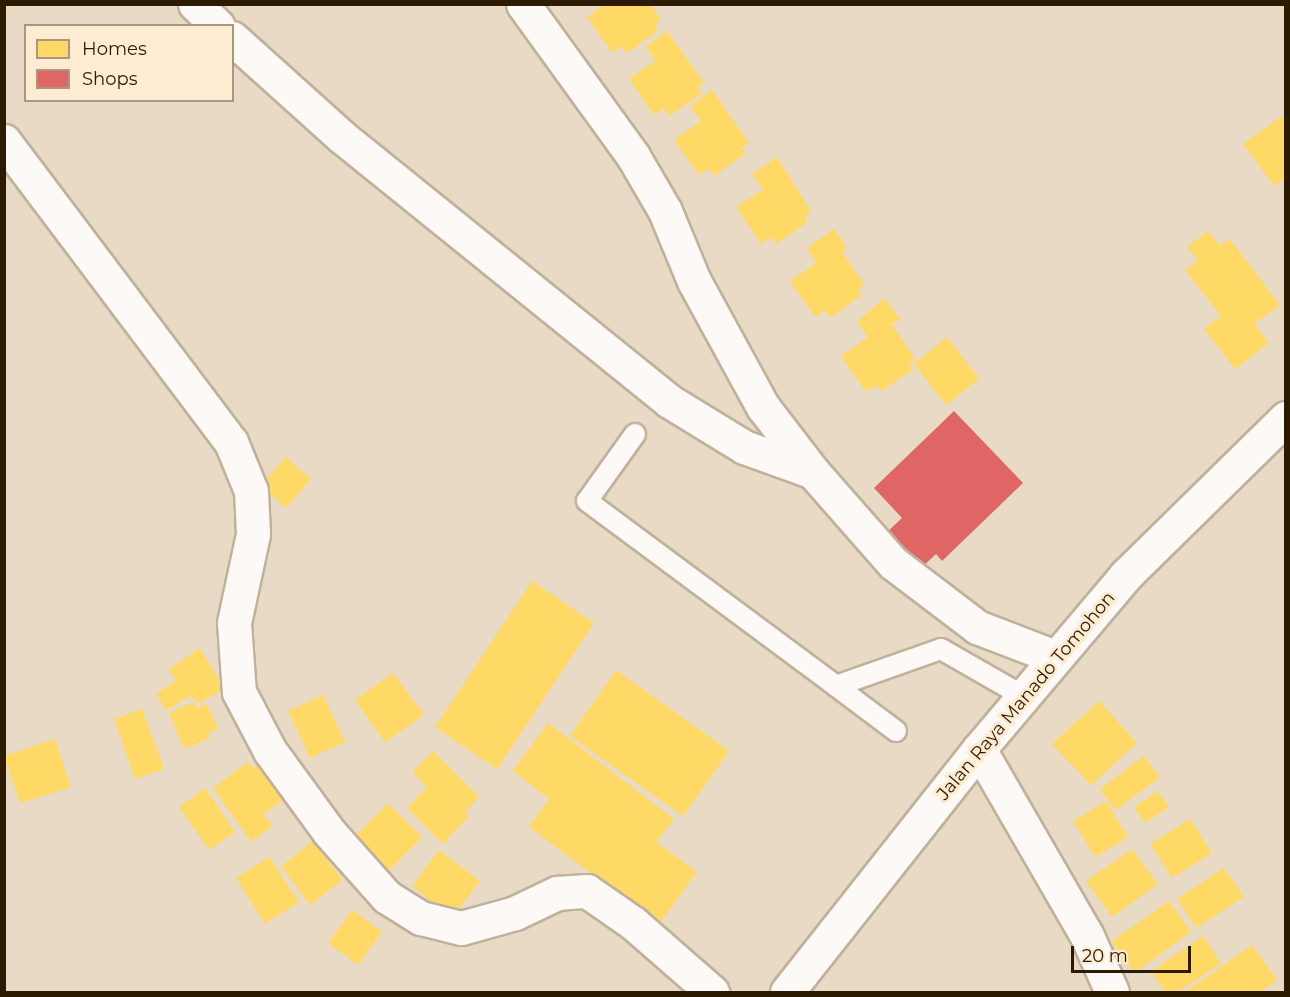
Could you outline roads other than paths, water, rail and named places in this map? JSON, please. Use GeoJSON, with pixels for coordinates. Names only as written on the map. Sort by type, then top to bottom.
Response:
{"type":"FeatureCollection","features":[{"type":"Feature","properties":{"kind":"main road"},"geometry":{"type":"LineString","coordinates":[[195,4],[216,24]]}},
{"type":"Feature","properties":{"kind":"main road"},"geometry":{"type":"LineString","coordinates":[[523,4],[633,156],[665,211],[694,281],[757,397],[813,472],[893,563],[976,627],[1055,657]]}},
{"type":"Feature","properties":{"kind":"main road"},"geometry":{"type":"LineString","coordinates":[[234,40],[342,137],[669,401],[744,447],[813,472]]}},
{"type":"Feature","properties":{"kind":"main road"},"geometry":{"type":"LineString","coordinates":[[4,141],[231,442],[251,491],[253,534],[234,622],[239,692],[270,751],[329,832],[387,897],[421,918],[461,928],[515,913],[557,893],[587,891],[633,923],[712,993]]}},
{"type":"Feature","properties":{"kind":"main road","name":"Jalan Raya Manado Tomohon"},"geometry":{"type":"LineString","coordinates":[[787,993],[979,749],[1126,575],[1286,418]]}},
{"type":"Feature","properties":{"kind":"main road"},"geometry":{"type":"LineString","coordinates":[[979,749],[1087,936],[1112,993]]}},
{"type":"Feature","properties":{"kind":"lane"},"geometry":{"type":"LineString","coordinates":[[635,434],[586,501],[896,731]]}},
{"type":"Feature","properties":{"kind":"lane"},"geometry":{"type":"LineString","coordinates":[[836,686],[941,649],[1023,696]]}}]}
